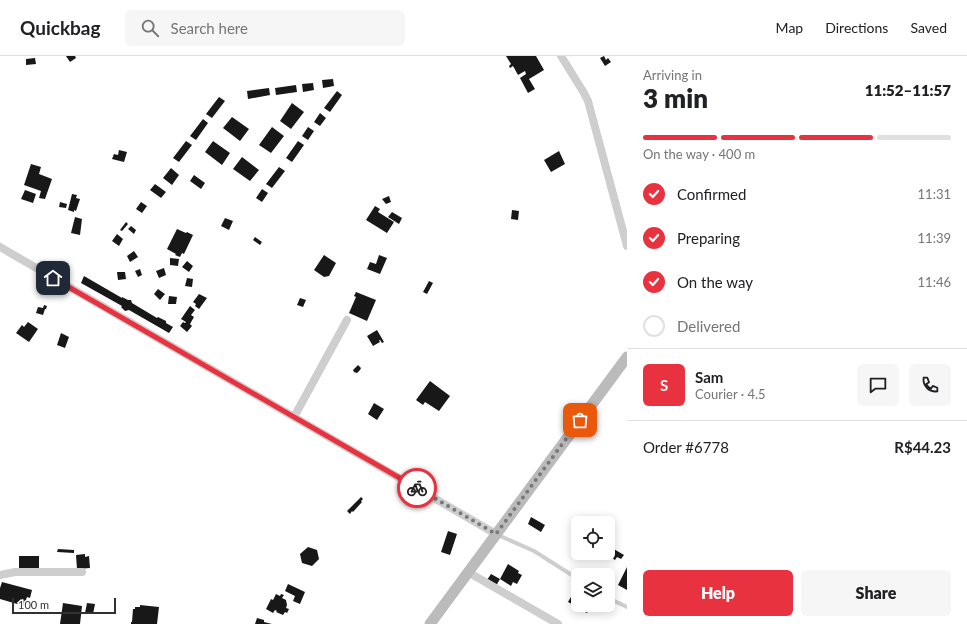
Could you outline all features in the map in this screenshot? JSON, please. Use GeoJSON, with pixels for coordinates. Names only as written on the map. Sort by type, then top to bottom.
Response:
{"type":"FeatureCollection","features":[{"type":"Feature","properties":{"kind":"street"},"geometry":{"type":"LineString","coordinates":[[561,56],[588,101],[627,246]]}},
{"type":"Feature","properties":{"kind":"street"},"geometry":{"type":"LineString","coordinates":[[0,248],[496,534]]}},
{"type":"Feature","properties":{"kind":"street"},"geometry":{"type":"LineString","coordinates":[[294,417],[347,320]]}},
{"type":"Feature","properties":{"kind":"street"},"geometry":{"type":"LineString","coordinates":[[430,624],[627,357]]}},
{"type":"Feature","properties":{"kind":"street"},"geometry":{"type":"LineString","coordinates":[[0,575],[16,572],[82,572]]}},
{"type":"Feature","properties":{"kind":"street"},"geometry":{"type":"LineString","coordinates":[[468,572],[558,624]]}},
{"type":"Feature","properties":{"kind":"lane"},"geometry":{"type":"LineString","coordinates":[[496,534],[534,551],[571,575]]}},
{"type":"Feature","properties":{"kind":"lane"},"geometry":{"type":"LineString","coordinates":[[615,602],[627,608]]}},
{"type":"Feature","properties":{"kind":"building"},"geometry":{"type":"Polygon","coordinates":[[[66,56],[75,56],[76,58],[70,62],[66,56]]]}},
{"type":"Feature","properties":{"kind":"building"},"geometry":{"type":"Polygon","coordinates":[[[506,56],[536,56],[544,70],[529,79],[535,89],[528,93],[520,78],[526,74],[525,71],[518,75],[513,66],[510,68],[509,66],[511,64],[506,56]]]}},
{"type":"Feature","properties":{"kind":"building"},"geometry":{"type":"Polygon","coordinates":[[[604,56],[606,60],[608,58],[611,62],[605,66],[600,58],[604,56]]]}},
{"type":"Feature","properties":{"kind":"building"},"geometry":{"type":"Polygon","coordinates":[[[35,58],[36,64],[26,65],[26,59],[35,58]]]}},
{"type":"Feature","properties":{"kind":"building"},"geometry":{"type":"Polygon","coordinates":[[[333,79],[334,86],[323,88],[322,80],[333,79]]]}},
{"type":"Feature","properties":{"kind":"building"},"geometry":{"type":"Polygon","coordinates":[[[313,83],[314,90],[303,92],[302,84],[313,83]]]}},
{"type":"Feature","properties":{"kind":"building"},"geometry":{"type":"Polygon","coordinates":[[[296,85],[297,92],[276,95],[275,88],[296,85]]]}},
{"type":"Feature","properties":{"kind":"building"},"geometry":{"type":"Polygon","coordinates":[[[269,88],[270,95],[248,99],[247,91],[269,88]]]}},
{"type":"Feature","properties":{"kind":"building"},"geometry":{"type":"Polygon","coordinates":[[[337,91],[342,95],[330,112],[324,108],[337,91]]]}},
{"type":"Feature","properties":{"kind":"building"},"geometry":{"type":"Polygon","coordinates":[[[219,97],[225,101],[212,118],[206,114],[219,97]]]}},
{"type":"Feature","properties":{"kind":"building"},"geometry":{"type":"Polygon","coordinates":[[[292,103],[304,112],[291,129],[280,121],[292,103]]]}},
{"type":"Feature","properties":{"kind":"building"},"geometry":{"type":"Polygon","coordinates":[[[320,113],[326,118],[320,126],[314,122],[320,113]]]}},
{"type":"Feature","properties":{"kind":"building"},"geometry":{"type":"Polygon","coordinates":[[[232,117],[249,129],[240,141],[223,128],[232,117]]]}},
{"type":"Feature","properties":{"kind":"building"},"geometry":{"type":"Polygon","coordinates":[[[203,119],[208,123],[196,140],[190,136],[203,119]]]}},
{"type":"Feature","properties":{"kind":"building"},"geometry":{"type":"Polygon","coordinates":[[[272,127],[284,136],[271,153],[259,145],[272,127]]]}},
{"type":"Feature","properties":{"kind":"building"},"geometry":{"type":"Polygon","coordinates":[[[308,127],[314,131],[308,140],[302,136],[308,127]]]}},
{"type":"Feature","properties":{"kind":"building"},"geometry":{"type":"Polygon","coordinates":[[[186,141],[192,145],[179,162],[173,158],[186,141]]]}},
{"type":"Feature","properties":{"kind":"building"},"geometry":{"type":"Polygon","coordinates":[[[213,141],[230,153],[222,165],[205,152],[213,141]]]}},
{"type":"Feature","properties":{"kind":"building"},"geometry":{"type":"Polygon","coordinates":[[[298,141],[304,145],[292,162],[286,158],[298,141]]]}},
{"type":"Feature","properties":{"kind":"building"},"geometry":{"type":"Polygon","coordinates":[[[119,150],[127,152],[124,162],[112,159],[114,154],[118,155],[119,150]]]}},
{"type":"Feature","properties":{"kind":"building"},"geometry":{"type":"Polygon","coordinates":[[[559,151],[565,164],[551,172],[544,160],[559,151]]]}},
{"type":"Feature","properties":{"kind":"building"},"geometry":{"type":"Polygon","coordinates":[[[242,157],[259,170],[250,181],[233,169],[242,157]]]}},
{"type":"Feature","properties":{"kind":"building"},"geometry":{"type":"Polygon","coordinates":[[[31,164],[41,167],[39,174],[52,179],[45,199],[39,198],[41,191],[24,185],[31,164]]]}},
{"type":"Feature","properties":{"kind":"building"},"geometry":{"type":"Polygon","coordinates":[[[279,167],[285,171],[272,188],[266,184],[279,167]]]}},
{"type":"Feature","properties":{"kind":"building"},"geometry":{"type":"Polygon","coordinates":[[[171,168],[179,175],[172,185],[163,178],[171,168]]]}},
{"type":"Feature","properties":{"kind":"building"},"geometry":{"type":"Polygon","coordinates":[[[194,175],[205,183],[201,189],[190,181],[194,175]]]}},
{"type":"Feature","properties":{"kind":"building"},"geometry":{"type":"Polygon","coordinates":[[[155,184],[166,192],[161,198],[150,190],[155,184]]]}},
{"type":"Feature","properties":{"kind":"building"},"geometry":{"type":"Polygon","coordinates":[[[262,189],[268,193],[262,202],[256,198],[262,189]]]}},
{"type":"Feature","properties":{"kind":"building"},"geometry":{"type":"Polygon","coordinates":[[[25,190],[36,194],[33,203],[21,199],[25,190]]]}},
{"type":"Feature","properties":{"kind":"building"},"geometry":{"type":"Polygon","coordinates":[[[72,194],[77,195],[76,198],[80,199],[76,211],[74,210],[74,212],[68,210],[72,194]]]}},
{"type":"Feature","properties":{"kind":"building"},"geometry":{"type":"Polygon","coordinates":[[[389,196],[391,202],[386,204],[382,199],[389,196]]]}},
{"type":"Feature","properties":{"kind":"building"},"geometry":{"type":"Polygon","coordinates":[[[60,202],[67,204],[66,208],[59,207],[60,202]]]}},
{"type":"Feature","properties":{"kind":"building"},"geometry":{"type":"Polygon","coordinates":[[[141,202],[147,206],[142,213],[136,209],[141,202]]]}},
{"type":"Feature","properties":{"kind":"building"},"geometry":{"type":"Polygon","coordinates":[[[375,206],[380,209],[378,212],[394,222],[387,233],[366,220],[375,206]]]}},
{"type":"Feature","properties":{"kind":"building"},"geometry":{"type":"Polygon","coordinates":[[[512,210],[519,211],[518,220],[511,219],[512,210]]]}},
{"type":"Feature","properties":{"kind":"building"},"geometry":{"type":"Polygon","coordinates":[[[392,212],[402,218],[399,224],[388,217],[392,212]]]}},
{"type":"Feature","properties":{"kind":"building"},"geometry":{"type":"Polygon","coordinates":[[[75,217],[82,219],[80,235],[71,233],[75,217]]]}},
{"type":"Feature","properties":{"kind":"building"},"geometry":{"type":"Polygon","coordinates":[[[225,218],[233,221],[229,230],[221,226],[225,218]]]}},
{"type":"Feature","properties":{"kind":"building"},"geometry":{"type":"Polygon","coordinates":[[[126,222],[128,224],[122,231],[120,230],[126,222]]]}},
{"type":"Feature","properties":{"kind":"building"},"geometry":{"type":"Polygon","coordinates":[[[131,226],[136,230],[134,234],[128,229],[131,226]]]}},
{"type":"Feature","properties":{"kind":"building"},"geometry":{"type":"Polygon","coordinates":[[[177,229],[193,235],[184,254],[182,253],[180,257],[167,249],[177,229]]]}},
{"type":"Feature","properties":{"kind":"building"},"geometry":{"type":"Polygon","coordinates":[[[117,234],[123,239],[119,246],[112,241],[117,234]]]}},
{"type":"Feature","properties":{"kind":"building"},"geometry":{"type":"Polygon","coordinates":[[[255,237],[262,242],[260,245],[253,240],[255,237]]]}},
{"type":"Feature","properties":{"kind":"building"},"geometry":{"type":"Polygon","coordinates":[[[134,251],[138,257],[130,262],[127,256],[134,251]]]}},
{"type":"Feature","properties":{"kind":"building"},"geometry":{"type":"Polygon","coordinates":[[[324,255],[336,263],[329,276],[324,277],[314,270],[324,255]]]}},
{"type":"Feature","properties":{"kind":"building"},"geometry":{"type":"Polygon","coordinates":[[[379,255],[387,258],[380,274],[367,269],[370,262],[376,264],[379,255]]]}},
{"type":"Feature","properties":{"kind":"building"},"geometry":{"type":"Polygon","coordinates":[[[170,258],[179,259],[178,266],[170,265],[170,258]]]}},
{"type":"Feature","properties":{"kind":"building"},"geometry":{"type":"Polygon","coordinates":[[[187,261],[193,266],[189,272],[182,267],[187,261]]]}},
{"type":"Feature","properties":{"kind":"building"},"geometry":{"type":"Polygon","coordinates":[[[164,268],[166,275],[159,278],[156,271],[164,268]]]}},
{"type":"Feature","properties":{"kind":"building"},"geometry":{"type":"Polygon","coordinates":[[[140,269],[142,275],[138,277],[135,271],[140,269]]]}},
{"type":"Feature","properties":{"kind":"building"},"geometry":{"type":"Polygon","coordinates":[[[117,272],[125,272],[126,279],[118,280],[117,272]]]}},
{"type":"Feature","properties":{"kind":"building"},"geometry":{"type":"Polygon","coordinates":[[[84,276],[122,298],[131,300],[132,303],[157,318],[158,317],[166,321],[166,323],[173,327],[169,333],[129,310],[125,311],[121,307],[122,306],[81,283],[84,276]]]}},
{"type":"Feature","properties":{"kind":"building"},"geometry":{"type":"Polygon","coordinates":[[[187,278],[193,279],[192,287],[185,286],[187,278]]]}},
{"type":"Feature","properties":{"kind":"building"},"geometry":{"type":"Polygon","coordinates":[[[429,281],[433,283],[427,294],[423,292],[429,281]]]}},
{"type":"Feature","properties":{"kind":"building"},"geometry":{"type":"Polygon","coordinates":[[[158,289],[165,294],[160,300],[154,294],[158,289]]]}},
{"type":"Feature","properties":{"kind":"building"},"geometry":{"type":"Polygon","coordinates":[[[356,292],[376,300],[367,321],[349,313],[356,297],[354,296],[356,292]]]}},
{"type":"Feature","properties":{"kind":"building"},"geometry":{"type":"Polygon","coordinates":[[[199,294],[207,298],[199,309],[193,302],[199,294]]]}},
{"type":"Feature","properties":{"kind":"building"},"geometry":{"type":"Polygon","coordinates":[[[169,296],[177,297],[176,304],[168,304],[169,296]]]}},
{"type":"Feature","properties":{"kind":"building"},"geometry":{"type":"Polygon","coordinates":[[[300,298],[306,300],[303,307],[297,305],[300,298]]]}},
{"type":"Feature","properties":{"kind":"building"},"geometry":{"type":"Polygon","coordinates":[[[44,305],[47,306],[43,315],[36,313],[38,307],[43,308],[44,305]]]}},
{"type":"Feature","properties":{"kind":"building"},"geometry":{"type":"Polygon","coordinates":[[[190,306],[195,310],[191,315],[194,317],[190,324],[192,326],[187,332],[180,326],[183,322],[186,322],[181,319],[190,306]]]}},
{"type":"Feature","properties":{"kind":"building"},"geometry":{"type":"Polygon","coordinates":[[[28,322],[38,329],[29,342],[16,333],[22,325],[24,327],[28,322]]]}},
{"type":"Feature","properties":{"kind":"building"},"geometry":{"type":"Polygon","coordinates":[[[377,330],[384,342],[382,343],[379,340],[380,342],[373,346],[367,336],[377,330]]]}},
{"type":"Feature","properties":{"kind":"building"},"geometry":{"type":"Polygon","coordinates":[[[61,333],[69,337],[65,348],[57,345],[61,333]]]}},
{"type":"Feature","properties":{"kind":"building"},"geometry":{"type":"Polygon","coordinates":[[[358,365],[361,368],[360,370],[357,373],[354,372],[353,370],[358,365]]]}},
{"type":"Feature","properties":{"kind":"building"},"geometry":{"type":"Polygon","coordinates":[[[430,381],[450,396],[439,411],[425,402],[423,405],[416,400],[430,381]]]}},
{"type":"Feature","properties":{"kind":"building"},"geometry":{"type":"Polygon","coordinates":[[[374,403],[384,409],[377,420],[368,414],[374,403]]]}},
{"type":"Feature","properties":{"kind":"building"},"geometry":{"type":"Polygon","coordinates":[[[361,497],[363,499],[361,501],[362,502],[350,514],[347,511],[361,497]]]}},
{"type":"Feature","properties":{"kind":"building"},"geometry":{"type":"Polygon","coordinates":[[[531,517],[545,525],[541,532],[528,524],[531,517]]]}},
{"type":"Feature","properties":{"kind":"building"},"geometry":{"type":"Polygon","coordinates":[[[448,531],[457,534],[450,555],[441,552],[448,531]]]}},
{"type":"Feature","properties":{"kind":"building"},"geometry":{"type":"Polygon","coordinates":[[[308,547],[317,550],[319,559],[312,566],[302,563],[300,554],[308,547]]]}},
{"type":"Feature","properties":{"kind":"building"},"geometry":{"type":"Polygon","coordinates":[[[58,549],[74,550],[74,553],[57,552],[58,549]]]}},
{"type":"Feature","properties":{"kind":"building"},"geometry":{"type":"Polygon","coordinates":[[[615,550],[624,555],[621,559],[617,557],[615,560],[615,550]]]}},
{"type":"Feature","properties":{"kind":"building"},"geometry":{"type":"Polygon","coordinates":[[[85,554],[85,557],[89,556],[90,568],[77,569],[76,555],[85,554]]]}},
{"type":"Feature","properties":{"kind":"building"},"geometry":{"type":"Polygon","coordinates":[[[19,556],[39,556],[39,569],[19,568],[19,556]]]}},
{"type":"Feature","properties":{"kind":"building"},"geometry":{"type":"Polygon","coordinates":[[[508,564],[519,571],[518,573],[522,575],[517,584],[513,582],[511,586],[500,579],[508,564]]]}},
{"type":"Feature","properties":{"kind":"building"},"geometry":{"type":"Polygon","coordinates":[[[627,567],[627,590],[618,585],[627,567]]]}},
{"type":"Feature","properties":{"kind":"building"},"geometry":{"type":"Polygon","coordinates":[[[491,574],[500,579],[496,586],[487,580],[491,574]]]}},
{"type":"Feature","properties":{"kind":"building"},"geometry":{"type":"Polygon","coordinates":[[[2,582],[32,590],[30,598],[27,597],[24,606],[0,599],[0,588],[2,582]]]}},
{"type":"Feature","properties":{"kind":"building"},"geometry":{"type":"Polygon","coordinates":[[[288,584],[305,592],[300,604],[293,601],[295,596],[285,591],[288,584]]]}},
{"type":"Feature","properties":{"kind":"building"},"geometry":{"type":"Polygon","coordinates":[[[276,594],[280,596],[281,594],[284,595],[282,598],[286,600],[286,608],[289,609],[287,613],[285,612],[283,615],[275,610],[273,613],[266,609],[271,599],[273,600],[276,594]]]}},
{"type":"Feature","properties":{"kind":"building"},"geometry":{"type":"Polygon","coordinates":[[[63,603],[82,606],[80,624],[60,624],[63,603]]]}},
{"type":"Feature","properties":{"kind":"building"},"geometry":{"type":"Polygon","coordinates":[[[87,603],[95,604],[93,614],[85,613],[87,603]]]}},
{"type":"Feature","properties":{"kind":"building"},"geometry":{"type":"Polygon","coordinates":[[[140,605],[159,607],[157,624],[131,624],[133,609],[135,609],[135,607],[140,607],[140,605]]]}},
{"type":"Feature","properties":{"kind":"building"},"geometry":{"type":"Polygon","coordinates":[[[257,618],[264,620],[264,622],[272,624],[255,624],[257,618]]]}},
{"type":"Feature","properties":{"kind":"way so far"},"geometry":{"type":"LineString","coordinates":[[417,488],[496,534],[580,420]]}},
{"type":"Feature","properties":{"kind":"route"},"geometry":{"type":"LineString","coordinates":[[53,278],[417,488]]}}]}
